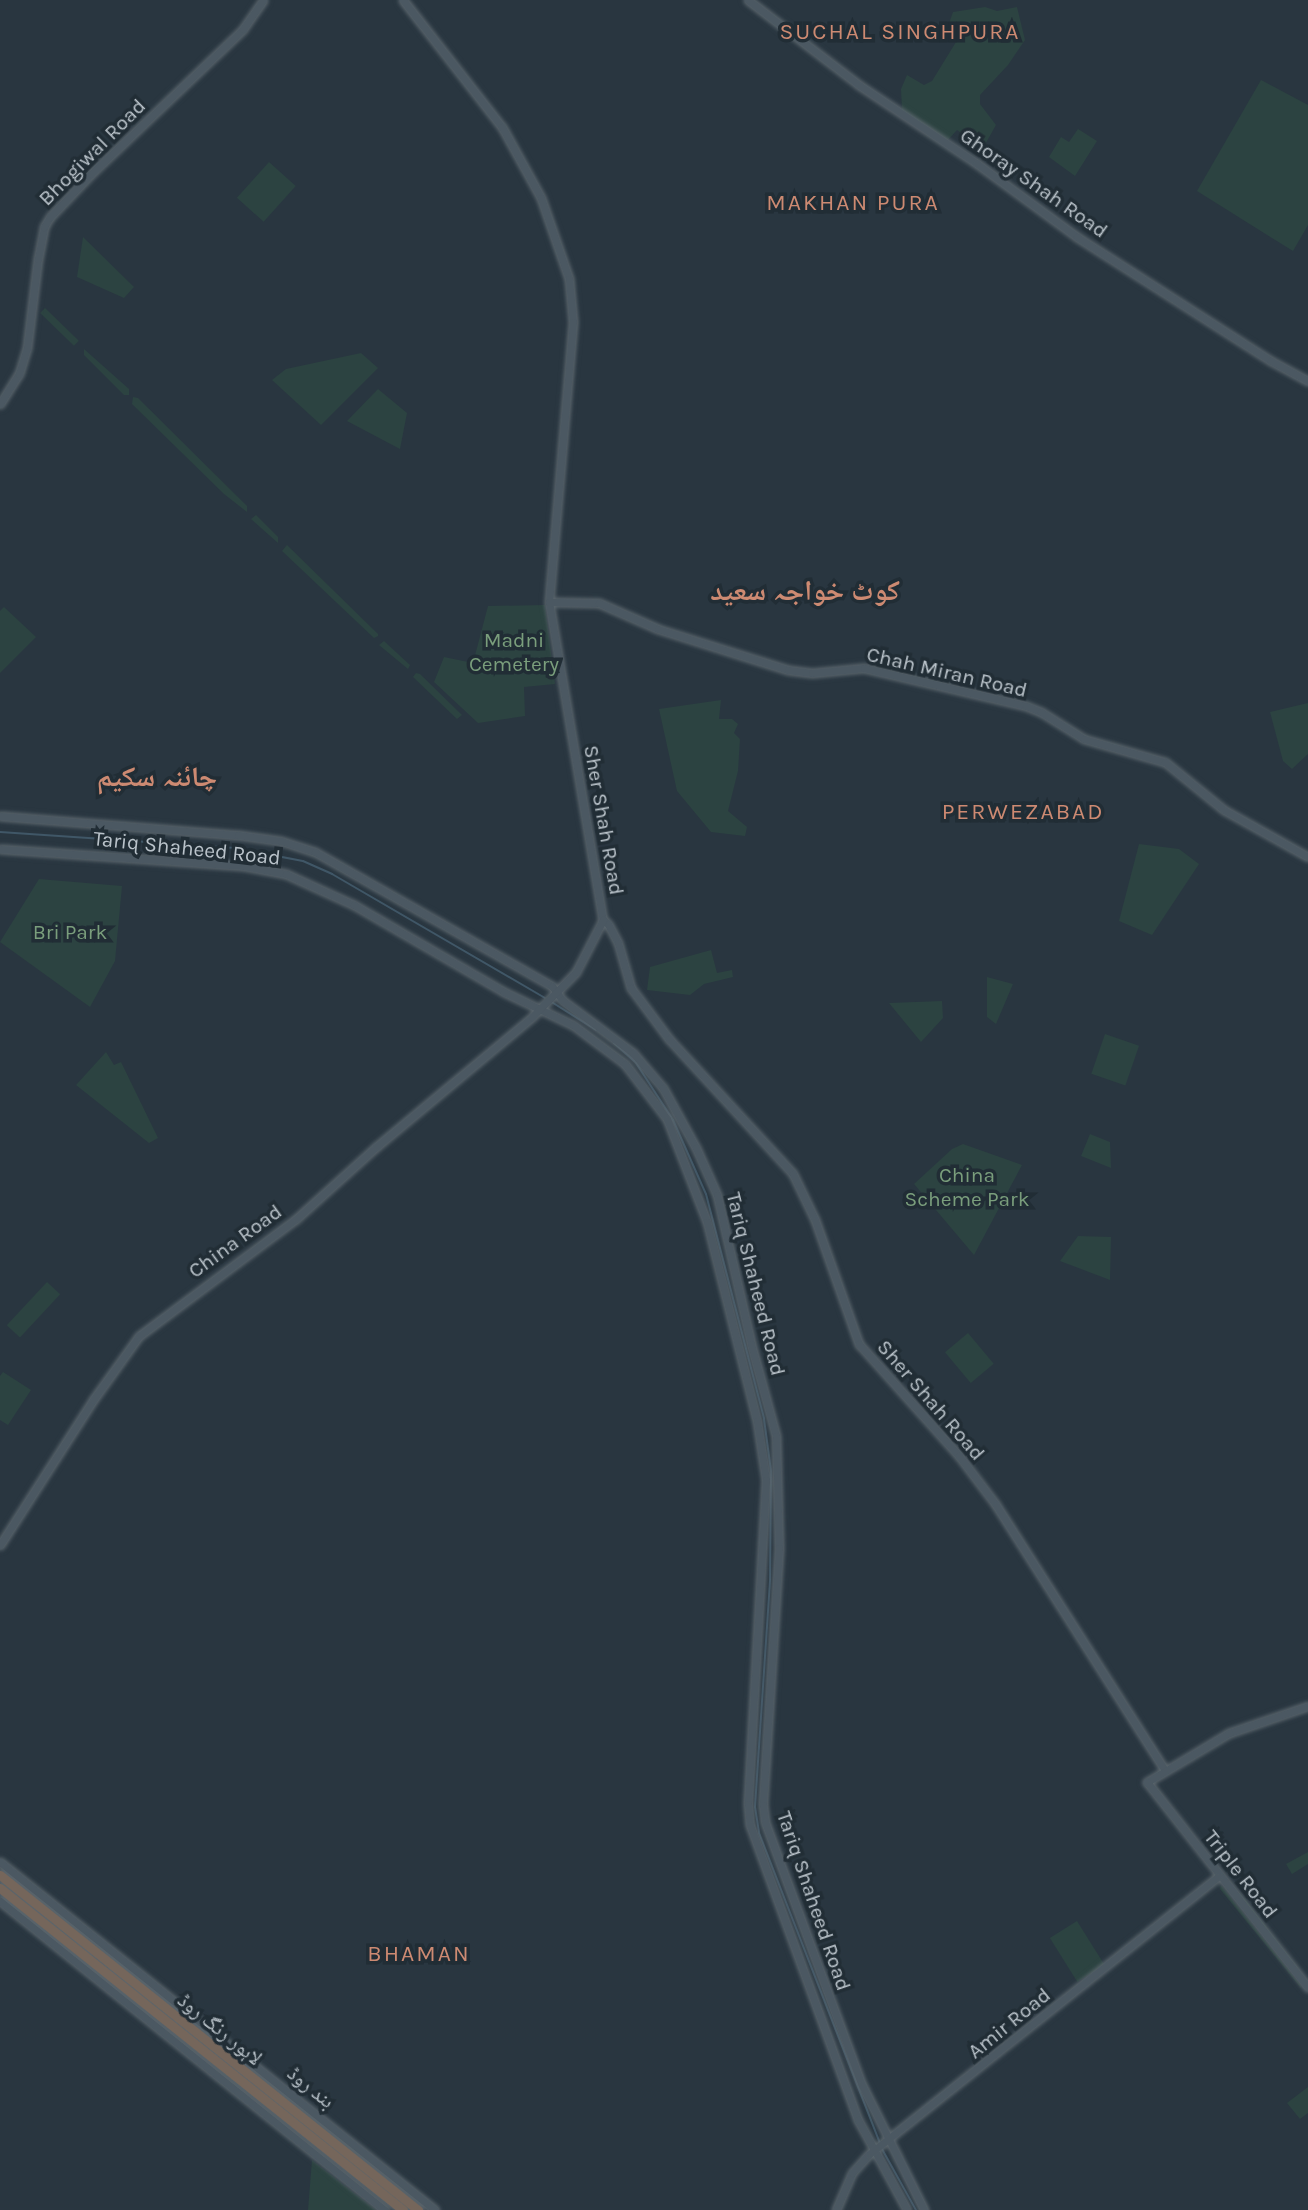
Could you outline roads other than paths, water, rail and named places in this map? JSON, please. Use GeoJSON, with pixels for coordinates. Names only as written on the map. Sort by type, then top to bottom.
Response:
{"type":"FeatureCollection","features":[{"type":"Feature","properties":{"kind":"highway","name":"لاہور رنگ روڈ"},"geometry":{"type":"LineString","coordinates":[[0,1875],[418,2210]]}},
{"type":"Feature","properties":{"kind":"highway","name":"لاہور رنگ روڈ"},"geometry":{"type":"LineString","coordinates":[[0,1888],[403,2210]]}},
{"type":"Feature","properties":{"kind":"main road","name":"Bhogiwal Road"},"geometry":{"type":"LineString","coordinates":[[0,404],[19,374],[27,348],[44,227],[91,174],[243,29],[263,0]]}},
{"type":"Feature","properties":{"kind":"main road","name":"Sher Shah Road"},"geometry":{"type":"LineString","coordinates":[[403,0],[502,127],[541,198],[569,279],[573,322],[549,602],[603,920],[608,923],[618,943],[631,988],[651,1016],[793,1174],[816,1220],[859,1344],[958,1456],[989,1496],[1165,1770]]}},
{"type":"Feature","properties":{"kind":"main road","name":"Ghoray Shah Road"},"geometry":{"type":"LineString","coordinates":[[748,0],[859,85],[976,163],[1077,237],[1271,361],[1308,381]]}},
{"type":"Feature","properties":{"kind":"main road","name":"Chah Miran Road"},"geometry":{"type":"LineString","coordinates":[[549,602],[599,603],[658,629],[788,670],[812,673],[864,668],[1026,706],[1041,712],[1084,739],[1165,762],[1224,810],[1308,857]]}},
{"type":"Feature","properties":{"kind":"main road","name":"Tariq Shaheed Road"},"geometry":{"type":"LineString","coordinates":[[0,816],[227,834],[281,841],[345,866],[547,983],[553,994],[613,1035],[652,1074],[676,1110],[717,1195],[751,1344],[771,1413],[778,1457],[779,1548],[764,1814],[793,1904],[862,2085],[886,2141],[924,2210]]}},
{"type":"Feature","properties":{"kind":"main road","name":"Tariq Shaheed Road"},"geometry":{"type":"LineString","coordinates":[[0,849],[244,866],[286,874],[366,911],[504,992],[542,1007],[603,1044],[637,1076],[667,1119],[707,1222],[757,1421],[765,1480],[748,1804],[750,1825],[848,2094],[906,2210]]}},
{"type":"Feature","properties":{"kind":"main road"},"geometry":{"type":"LineString","coordinates":[[553,994],[586,958],[603,920]]}},
{"type":"Feature","properties":{"kind":"main road","name":"China Road"},"geometry":{"type":"LineString","coordinates":[[0,1545],[93,1400],[139,1336],[296,1219],[542,1007],[553,994]]}},
{"type":"Feature","properties":{"kind":"main road"},"geometry":{"type":"LineString","coordinates":[[1165,1770],[1229,1733],[1308,1706]]}},
{"type":"Feature","properties":{"kind":"main road","name":"Triple Road"},"geometry":{"type":"LineString","coordinates":[[1165,1770],[1147,1782],[1308,1987]]}},
{"type":"Feature","properties":{"kind":"main road","name":"بند روڈ"},"geometry":{"type":"LineString","coordinates":[[0,1861],[435,2210]]}},
{"type":"Feature","properties":{"kind":"main road","name":"Amir Road"},"geometry":{"type":"LineString","coordinates":[[836,2210],[854,2170],[874,2150],[1219,1875]]}},
{"type":"Feature","properties":{"kind":"main road"},"geometry":{"type":"LineString","coordinates":[[0,1901],[385,2210]]}},
{"type":"Feature","properties":{"kind":"waterway"},"geometry":{"type":"LineString","coordinates":[[0,832],[235,848],[303,861],[332,874],[545,998]]}},
{"type":"Feature","properties":{"kind":"waterway"},"geometry":{"type":"LineString","coordinates":[[550,1001],[596,1030]]}},
{"type":"Feature","properties":{"kind":"waterway"},"geometry":{"type":"LineString","coordinates":[[614,1043],[636,1063],[673,1120],[706,1194],[764,1419],[771,1471],[770,1581],[755,1807],[759,1833],[880,2144]]}},
{"type":"Feature","properties":{"kind":"waterway"},"geometry":{"type":"LineString","coordinates":[[882,2149],[916,2210]]}},
{"type":"Feature","properties":{"kind":"district","name":"SUCHAL SINGHPURA"},"geometry":{"type":"Point","coordinates":[900,32]}},
{"type":"Feature","properties":{"kind":"district","name":"MAKHAN PURA"},"geometry":{"type":"Point","coordinates":[853,203]}},
{"type":"Feature","properties":{"kind":"district","name":"کوٹ خواجہ سعید"},"geometry":{"type":"Point","coordinates":[805,591]}},
{"type":"Feature","properties":{"kind":"district","name":"چائنہ سکیم"},"geometry":{"type":"Point","coordinates":[157,777]}},
{"type":"Feature","properties":{"kind":"district","name":"PERWEZABAD"},"geometry":{"type":"Point","coordinates":[1023,812]}},
{"type":"Feature","properties":{"kind":"district","name":"BHAMAN"},"geometry":{"type":"Point","coordinates":[419,1954]}},
{"type":"Feature","properties":{"kind":"park label","name":"Madni Cemetery"},"geometry":{"type":"Point","coordinates":[514,652]}},
{"type":"Feature","properties":{"kind":"park label","name":"Bri Park"},"geometry":{"type":"Point","coordinates":[70,932]}},
{"type":"Feature","properties":{"kind":"park label","name":"China Scheme Park"},"geometry":{"type":"Point","coordinates":[967,1187]}}]}
